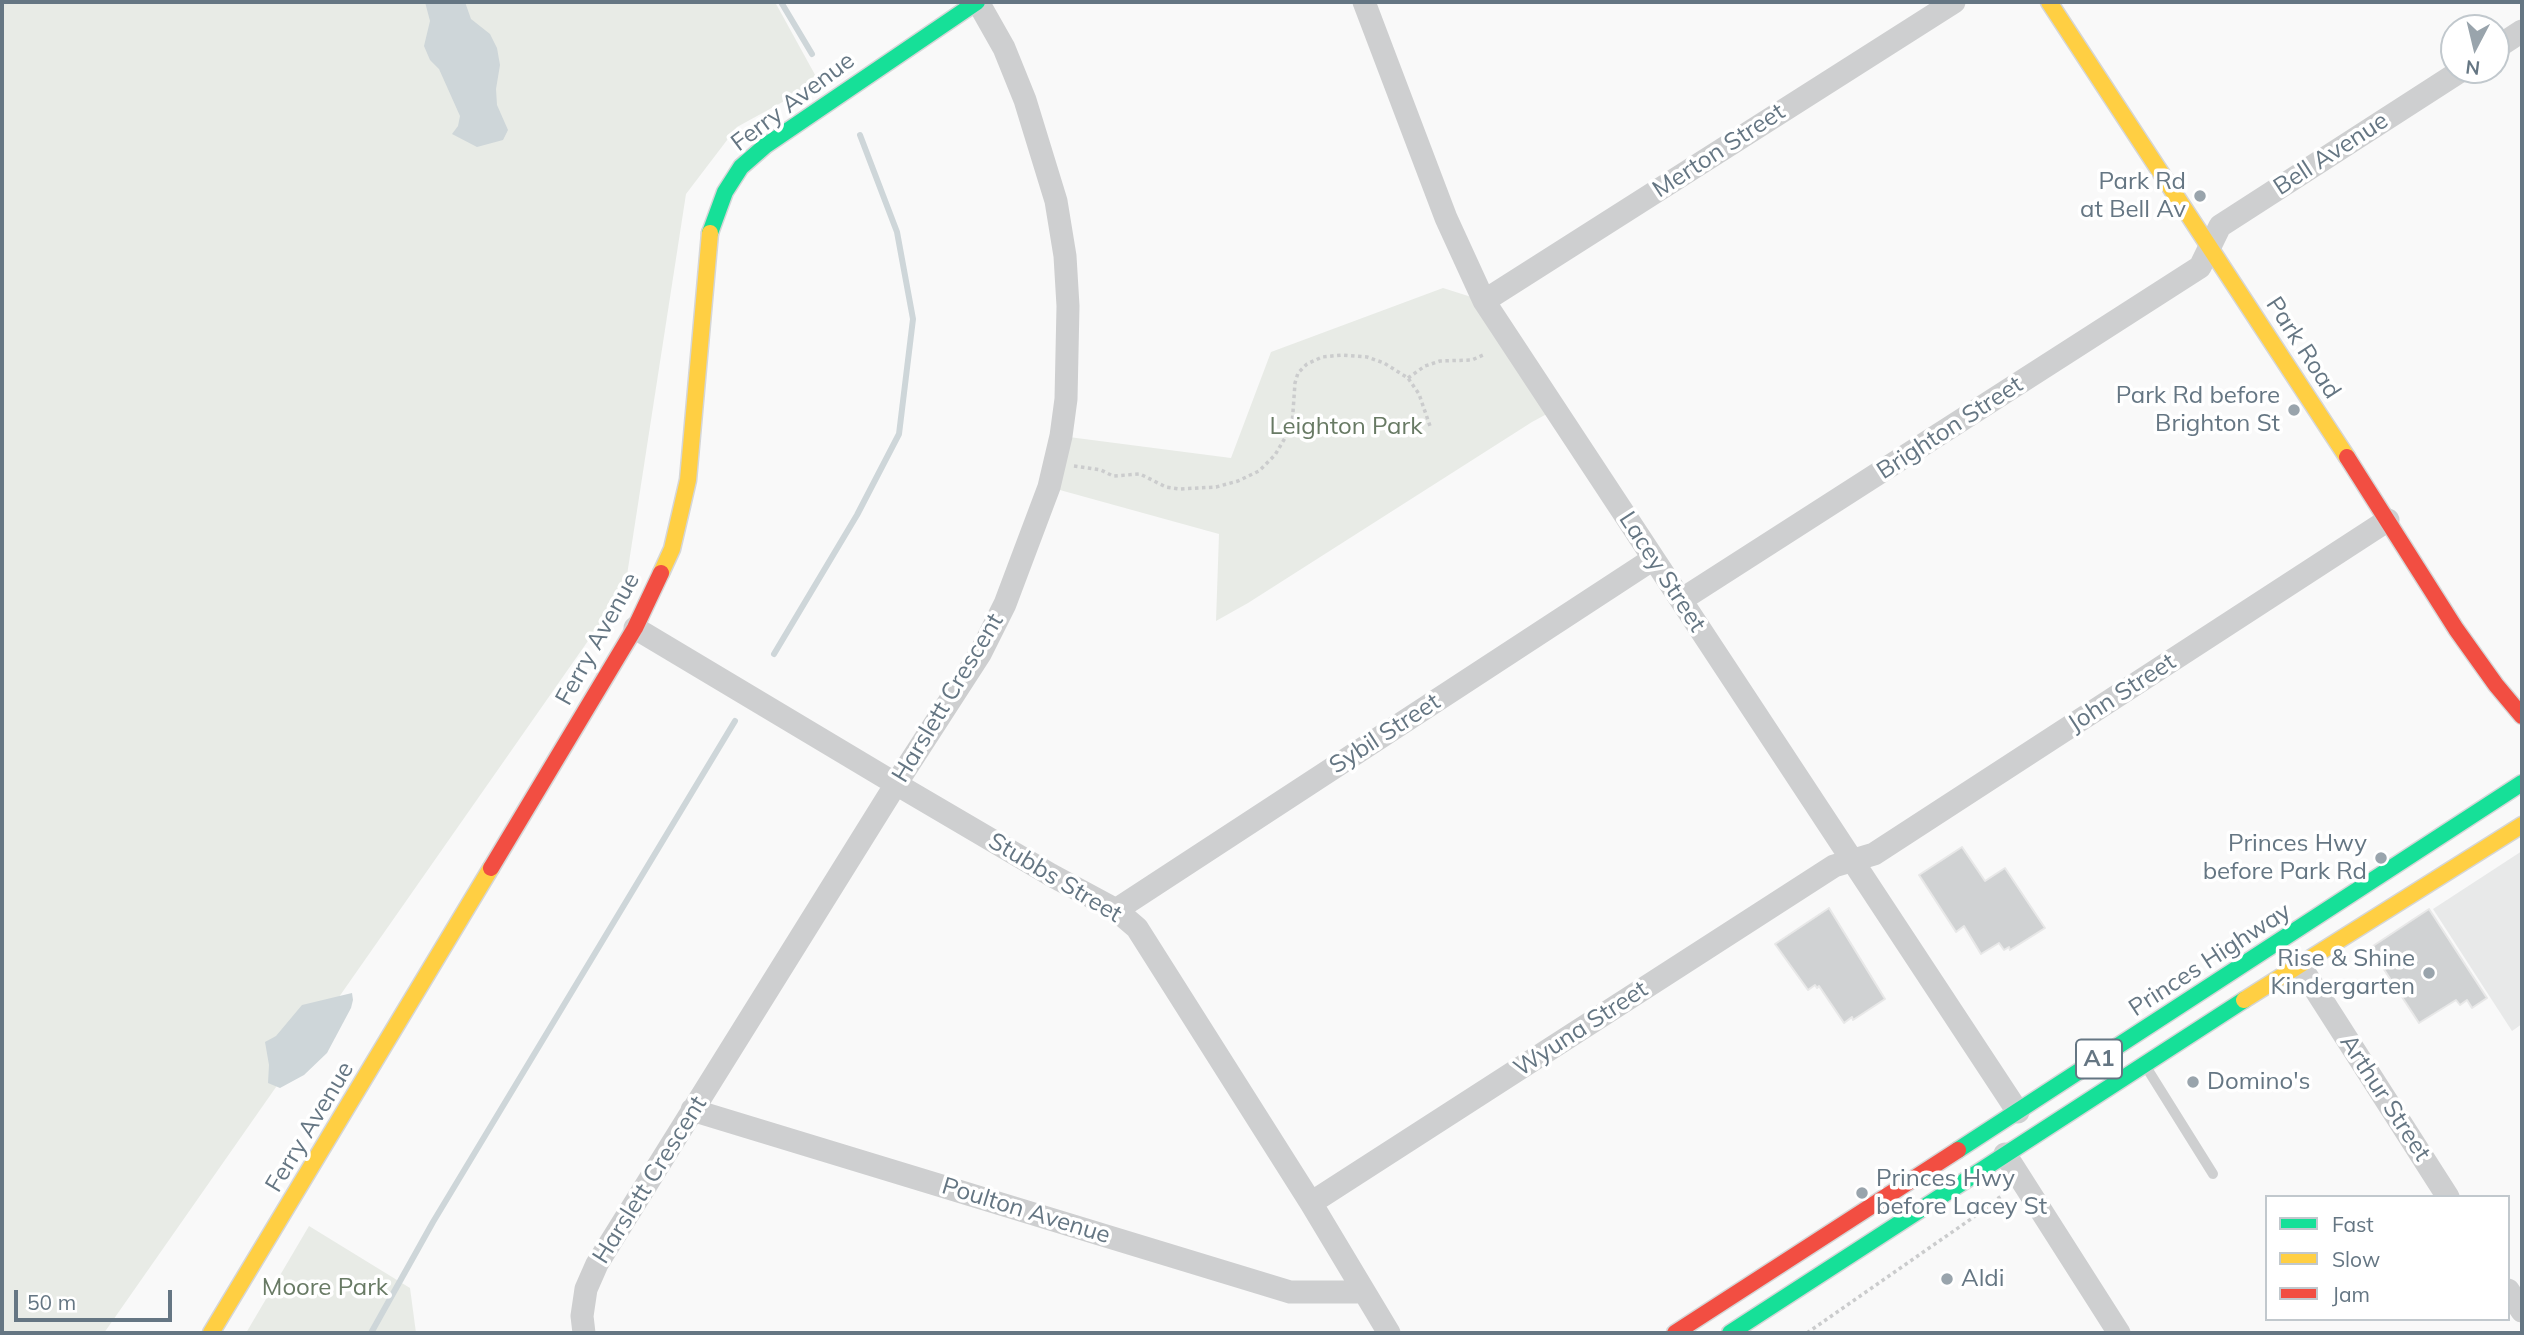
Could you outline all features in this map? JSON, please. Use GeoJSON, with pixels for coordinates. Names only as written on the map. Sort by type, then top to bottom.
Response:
{"type":"FeatureCollection","features":[{"type":"Feature","properties":{"kind":"main road","name":"Ferry Avenue"},"geometry":{"type":"LineString","coordinates":[[211,1333],[635,628],[672,549],[688,480],[707,249],[712,222],[725,192],[741,167],[765,146],[977,2]]}},
{"type":"Feature","properties":{"kind":"main road","name":"Park Road"},"geometry":{"type":"LineString","coordinates":[[2049,2],[2388,520],[2462,638],[2522,716]]}},
{"type":"Feature","properties":{"kind":"main road","name":"Princes Highway"},"geometry":{"type":"LineString","coordinates":[[1675,1333],[2522,783]]}},
{"type":"Feature","properties":{"kind":"main road","name":"A1"},"geometry":{"type":"LineString","coordinates":[[1730,1333],[2299,964],[2522,825]]}},
{"type":"Feature","properties":{"kind":"street","name":"Harslett Crescent"},"geometry":{"type":"LineString","coordinates":[[584,1333],[582,1316],[586,1289],[597,1264],[980,654],[1005,604],[1039,518],[1055,462],[1066,399],[1068,341],[1065,256],[1056,201],[1025,100],[1004,48],[977,2]]}},
{"type":"Feature","properties":{"kind":"street","name":"Lacey Street"},"geometry":{"type":"LineString","coordinates":[[1364,2],[1446,218],[1484,301],[2018,1112]]}},
{"type":"Feature","properties":{"kind":"street","name":"Merton Street"},"geometry":{"type":"LineString","coordinates":[[1484,301],[1954,2]]}},
{"type":"Feature","properties":{"kind":"street","name":"Bell Avenue"},"geometry":{"type":"LineString","coordinates":[[2210,247],[2220,226],[2440,84]]}},
{"type":"Feature","properties":{"kind":"street","name":"Brighton Street"},"geometry":{"type":"LineString","coordinates":[[1681,600],[2200,267],[2210,247]]}},
{"type":"Feature","properties":{"kind":"street","name":"John Street"},"geometry":{"type":"LineString","coordinates":[[1853,860],[1874,854],[2388,520]]}},
{"type":"Feature","properties":{"kind":"street","name":"Sybil Street"},"geometry":{"type":"LineString","coordinates":[[1116,910],[1653,559]]}},
{"type":"Feature","properties":{"kind":"street","name":"Stubbs Street"},"geometry":{"type":"LineString","coordinates":[[635,628],[1051,875],[1116,910],[1137,928],[1311,1203],[1389,1333]]}},
{"type":"Feature","properties":{"kind":"street","name":"Wyuna Street"},"geometry":{"type":"LineString","coordinates":[[1311,1203],[1834,866],[1853,860]]}},
{"type":"Feature","properties":{"kind":"street","name":"Arthur Street"},"geometry":{"type":"LineString","coordinates":[[2299,964],[2447,1195]]}},
{"type":"Feature","properties":{"kind":"street","name":"Poulton Avenue"},"geometry":{"type":"LineString","coordinates":[[692,1110],[1290,1292],[1363,1292]]}},
{"type":"Feature","properties":{"kind":"street"},"geometry":{"type":"LineString","coordinates":[[2005,1154],[2119,1333]]}},
{"type":"Feature","properties":{"kind":"street"},"geometry":{"type":"LineString","coordinates":[[2510,1293],[2522,1311]]}},
{"type":"Feature","properties":{"kind":"lane"},"geometry":{"type":"LineString","coordinates":[[2145,1064],[2213,1174]]}},
{"type":"Feature","properties":{"kind":"path"},"geometry":{"type":"LineString","coordinates":[[1055,462],[1101,470],[1113,477],[1140,474],[1166,487],[1179,489],[1216,487],[1238,481],[1259,471],[1275,455],[1292,426],[1298,373],[1307,364],[1322,357],[1342,355],[1367,357],[1408,377],[1425,408],[1431,429]]}},
{"type":"Feature","properties":{"kind":"path"},"geometry":{"type":"LineString","coordinates":[[1408,377],[1440,360],[1472,360],[1483,355]]}},
{"type":"Feature","properties":{"kind":"path"},"geometry":{"type":"LineString","coordinates":[[1292,426],[1321,419]]}},
{"type":"Feature","properties":{"kind":"path"},"geometry":{"type":"LineString","coordinates":[[1807,1333],[1991,1205],[1996,1212],[2005,1206],[1993,1188]]}},
{"type":"Feature","properties":{"kind":"shaded area"},"geometry":{"type":"Polygon","coordinates":[[[425,2],[465,2],[471,19],[490,34],[497,48],[500,65],[496,89],[497,105],[508,130],[503,140],[477,147],[452,134],[458,126],[460,116],[439,69],[430,60],[424,46],[430,21],[425,2]]]}},
{"type":"Feature","properties":{"kind":"shaded area"},"geometry":{"type":"Polygon","coordinates":[[[2522,851],[2522,1024],[2512,1031],[2433,909],[2522,851]]]}},
{"type":"Feature","properties":{"kind":"shaded area"},"geometry":{"type":"Polygon","coordinates":[[[352,993],[351,1008],[327,1053],[304,1075],[280,1088],[268,1083],[269,1065],[265,1042],[276,1036],[302,1005],[352,993]]]}},
{"type":"Feature","properties":{"kind":"green space"},"geometry":{"type":"Polygon","coordinates":[[[2,2],[775,2],[819,82],[737,127],[686,194],[625,588],[104,1333],[2,1333],[2,2]]]}},
{"type":"Feature","properties":{"kind":"green space","name":"Leighton Park"},"geometry":{"type":"Polygon","coordinates":[[[1443,288],[1484,301],[1556,409],[1216,621],[1219,534],[1049,487],[1061,436],[1231,458],[1271,352],[1443,288]]]}},
{"type":"Feature","properties":{"kind":"green space","name":"Moore Park"},"geometry":{"type":"Polygon","coordinates":[[[309,1226],[410,1288],[416,1333],[246,1333],[309,1226]]]}},
{"type":"Feature","properties":{"kind":"building"},"geometry":{"type":"Polygon","coordinates":[[[1962,847],[1985,881],[2005,868],[2045,928],[2010,950],[2009,947],[2004,950],[1999,943],[1981,954],[1964,926],[1956,932],[1919,875],[1962,847]]]}},
{"type":"Feature","properties":{"kind":"building"},"geometry":{"type":"Polygon","coordinates":[[[1829,908],[1885,999],[1844,1023],[1819,986],[1817,988],[1815,985],[1808,990],[1775,944],[1829,908]]]}},
{"type":"Feature","properties":{"kind":"building","name":"Rise & Shine Kindergarten"},"geometry":{"type":"Polygon","coordinates":[[[2429,909],[2487,998],[2472,1008],[2467,1000],[2460,1005],[2456,1000],[2419,1023],[2370,948],[2429,909]]]}},
{"type":"Feature","properties":{"kind":"waterway"},"geometry":{"type":"LineString","coordinates":[[781,2],[812,54]]}},
{"type":"Feature","properties":{"kind":"waterway"},"geometry":{"type":"LineString","coordinates":[[774,654],[857,515],[899,434],[913,319],[897,232],[860,135]]}},
{"type":"Feature","properties":{"kind":"waterway"},"geometry":{"type":"LineString","coordinates":[[371,1333],[433,1222],[735,721]]}},
{"type":"Feature","properties":{"kind":"traffic: fast"},"geometry":{"type":"LineString","coordinates":[[710,233],[725,192],[741,167],[765,146],[977,2]]}},
{"type":"Feature","properties":{"kind":"traffic: fast"},"geometry":{"type":"LineString","coordinates":[[1958,1150],[2522,783]]}},
{"type":"Feature","properties":{"kind":"traffic: fast"},"geometry":{"type":"LineString","coordinates":[[1730,1333],[2244,1000]]}},
{"type":"Feature","properties":{"kind":"traffic: slow"},"geometry":{"type":"LineString","coordinates":[[2049,2],[2347,457]]}},
{"type":"Feature","properties":{"kind":"traffic: slow"},"geometry":{"type":"LineString","coordinates":[[661,573],[672,549],[688,480],[710,233]]}},
{"type":"Feature","properties":{"kind":"traffic: slow"},"geometry":{"type":"LineString","coordinates":[[2244,1000],[2522,825]]}},
{"type":"Feature","properties":{"kind":"traffic: slow"},"geometry":{"type":"LineString","coordinates":[[211,1333],[491,868]]}},
{"type":"Feature","properties":{"kind":"traffic: jam"},"geometry":{"type":"LineString","coordinates":[[2347,457],[2456,629],[2522,716]]}},
{"type":"Feature","properties":{"kind":"traffic: jam"},"geometry":{"type":"LineString","coordinates":[[491,868],[635,628],[661,573]]}},
{"type":"Feature","properties":{"kind":"traffic: jam"},"geometry":{"type":"LineString","coordinates":[[1675,1333],[1958,1150]]}},
{"type":"Feature","properties":{"kind":"place","name":"Park Rd at Bell Av"},"geometry":{"type":"Point","coordinates":[2200,196]}},
{"type":"Feature","properties":{"kind":"place","name":"Park Rd before Brighton St"},"geometry":{"type":"Point","coordinates":[2294,410]}},
{"type":"Feature","properties":{"kind":"place","name":"Princes Hwy before Park Rd"},"geometry":{"type":"Point","coordinates":[2381,858]}},
{"type":"Feature","properties":{"kind":"place","name":"Rise & Shine Kindergarten"},"geometry":{"type":"Point","coordinates":[2429,973]}},
{"type":"Feature","properties":{"kind":"place","name":"Domino's"},"geometry":{"type":"Point","coordinates":[2193,1082]}},
{"type":"Feature","properties":{"kind":"place","name":"Princes Hwy before Lacey St"},"geometry":{"type":"Point","coordinates":[1862,1193]}},
{"type":"Feature","properties":{"kind":"place","name":"Aldi"},"geometry":{"type":"Point","coordinates":[1947,1279]}}]}
